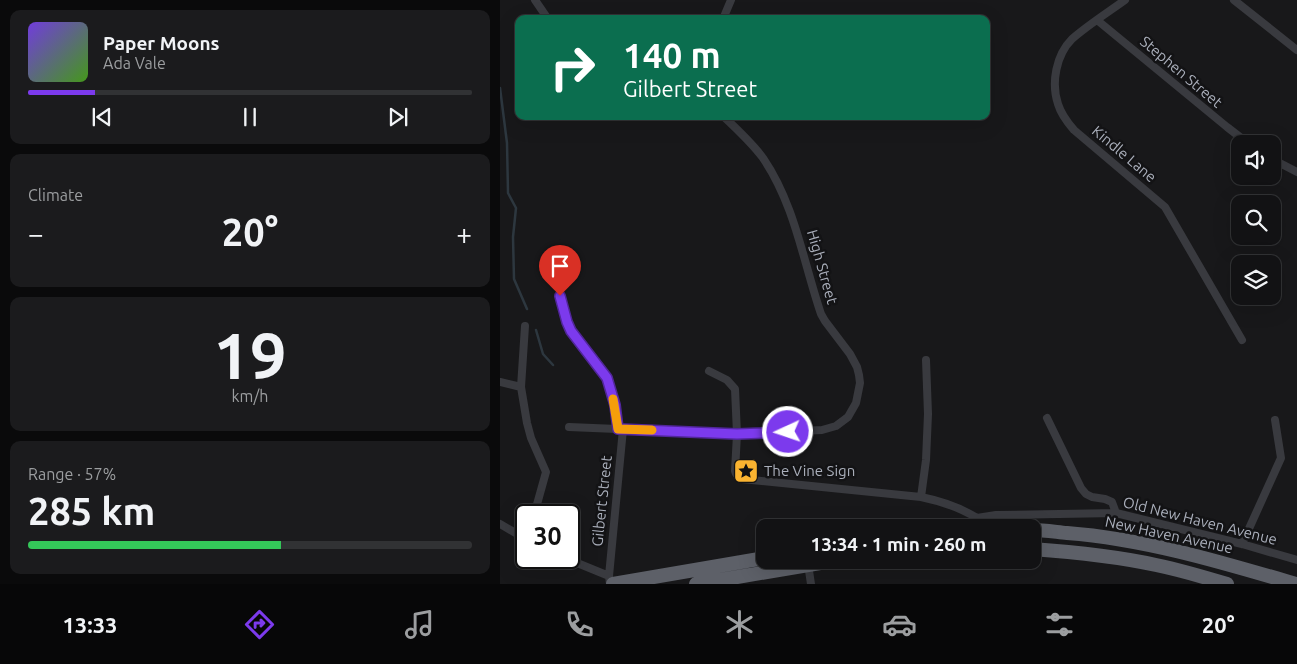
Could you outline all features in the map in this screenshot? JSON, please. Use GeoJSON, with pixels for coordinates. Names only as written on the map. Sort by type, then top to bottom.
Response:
{"type":"FeatureCollection","features":[{"type":"Feature","properties":{"kind":"highway","name":"New Haven Avenue"},"geometry":{"type":"LineString","coordinates":[[1041,531],[1127,540],[1188,554],[1296,584]]}},
{"type":"Feature","properties":{"kind":"highway"},"geometry":{"type":"LineString","coordinates":[[1041,550],[1111,557],[1154,565],[1227,584]]}},
{"type":"Feature","properties":{"kind":"highway"},"geometry":{"type":"LineString","coordinates":[[610,581],[756,559]]}},
{"type":"Feature","properties":{"kind":"highway"},"geometry":{"type":"LineString","coordinates":[[696,584],[772,569]]}},
{"type":"Feature","properties":{"kind":"street"},"geometry":{"type":"LineString","coordinates":[[535,0],[545,15]]}},
{"type":"Feature","properties":{"kind":"street"},"geometry":{"type":"LineString","coordinates":[[725,15],[731,0]]}},
{"type":"Feature","properties":{"kind":"street","name":"Kindle Lane"},"geometry":{"type":"LineString","coordinates":[[1124,0],[1071,41],[1060,56],[1055,88],[1058,104],[1064,117],[1074,130],[1165,207],[1242,340]]}},
{"type":"Feature","properties":{"kind":"street"},"geometry":{"type":"LineString","coordinates":[[1234,0],[1297,50]]}},
{"type":"Feature","properties":{"kind":"street","name":"Stephen Street"},"geometry":{"type":"LineString","coordinates":[[1097,20],[1237,135]]}},
{"type":"Feature","properties":{"kind":"street","name":"High Street"},"geometry":{"type":"LineString","coordinates":[[569,428],[737,434],[822,430],[844,422],[851,412],[858,398],[860,383],[855,361],[821,314],[797,230],[771,171],[753,145],[727,120]]}},
{"type":"Feature","properties":{"kind":"street"},"geometry":{"type":"LineString","coordinates":[[1281,164],[1297,172]]}},
{"type":"Feature","properties":{"kind":"street","name":"Gilbert Street"},"geometry":{"type":"LineString","coordinates":[[560,296],[571,331],[607,378],[621,429],[610,581]]}},
{"type":"Feature","properties":{"kind":"street"},"geometry":{"type":"LineString","coordinates":[[525,326],[521,387],[529,430],[546,472],[537,504]]}},
{"type":"Feature","properties":{"kind":"street"},"geometry":{"type":"LineString","coordinates":[[921,497],[926,460],[928,414],[926,360]]}},
{"type":"Feature","properties":{"kind":"street"},"geometry":{"type":"LineString","coordinates":[[709,371],[727,380],[735,389],[737,434],[735,471],[742,479],[921,497],[948,504],[977,518]]}},
{"type":"Feature","properties":{"kind":"street"},"geometry":{"type":"LineString","coordinates":[[500,382],[521,387]]}},
{"type":"Feature","properties":{"kind":"street"},"geometry":{"type":"LineString","coordinates":[[1048,418],[1081,488],[1092,497],[1112,502],[1116,513]]}},
{"type":"Feature","properties":{"kind":"street"},"geometry":{"type":"LineString","coordinates":[[1242,544],[1281,458],[1275,420]]}},
{"type":"Feature","properties":{"kind":"street","name":"Old New Haven Avenue"},"geometry":{"type":"LineString","coordinates":[[977,518],[996,515],[1116,513],[1242,544],[1297,560]]}},
{"type":"Feature","properties":{"kind":"street"},"geometry":{"type":"LineString","coordinates":[[500,524],[515,532]]}},
{"type":"Feature","properties":{"kind":"street"},"geometry":{"type":"LineString","coordinates":[[580,566],[610,581]]}},
{"type":"Feature","properties":{"kind":"street"},"geometry":{"type":"LineString","coordinates":[[809,569],[812,584]]}},
{"type":"Feature","properties":{"kind":"waterway"},"geometry":{"type":"LineString","coordinates":[[500,88],[507,143],[508,193],[516,208],[513,237],[514,279],[527,309]]}},
{"type":"Feature","properties":{"kind":"waterway"},"geometry":{"type":"LineString","coordinates":[[536,330],[543,354],[553,365]]}},
{"type":"Feature","properties":{"kind":"slow traffic"},"geometry":{"type":"LineString","coordinates":[[613,399],[618,429],[652,430]]}},
{"type":"Feature","properties":{"kind":"place","name":"The Vine Sign"},"geometry":{"type":"Point","coordinates":[746,471]}},
{"type":"Feature","properties":{"kind":"route"},"geometry":{"type":"LineString","coordinates":[[560,296],[571,331],[607,378],[615,405],[618,429],[737,434],[788,432]]}}]}
